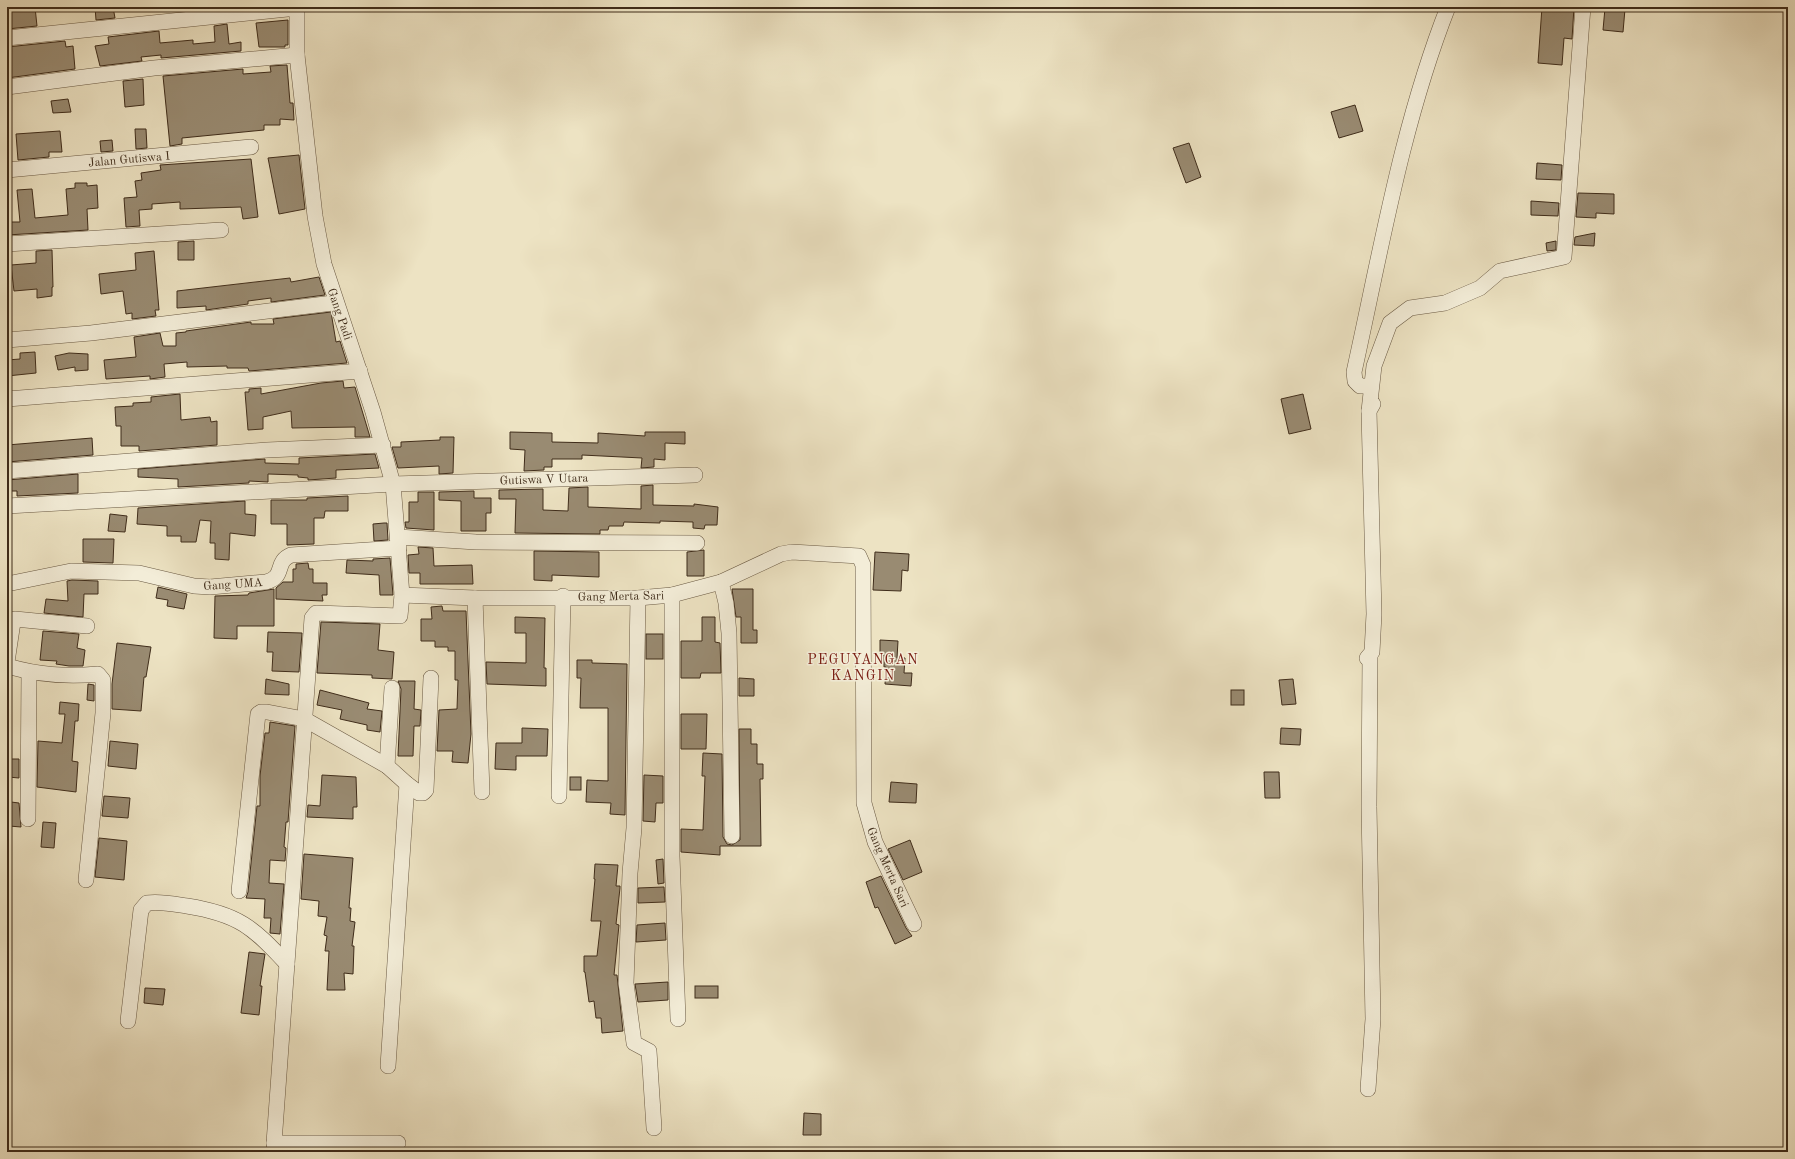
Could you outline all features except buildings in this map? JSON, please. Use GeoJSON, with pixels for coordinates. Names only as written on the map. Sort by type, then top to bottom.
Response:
{"type":"FeatureCollection","features":[{"type":"Feature","properties":{"kind":"street"},"geometry":{"type":"LineString","coordinates":[[1371,386],[1360,386],[1355,381],[1354,372],[1408,131],[1424,75],[1448,7]]}},
{"type":"Feature","properties":{"kind":"street"},"geometry":{"type":"LineString","coordinates":[[1368,1089],[1373,1019],[1369,807],[1369,657],[1373,648],[1374,614],[1371,386],[1374,366],[1390,323],[1410,308],[1445,303],[1480,288],[1500,271],[1564,257],[1583,7]]}},
{"type":"Feature","properties":{"kind":"street"},"geometry":{"type":"LineString","coordinates":[[7,38],[297,8]]}},
{"type":"Feature","properties":{"kind":"street","name":"Gang Padi"},"geometry":{"type":"LineString","coordinates":[[297,8],[297,55],[315,216],[321,250],[326,270],[383,445],[393,484],[402,595],[400,616],[316,613],[313,615],[304,720]]}},
{"type":"Feature","properties":{"kind":"street"},"geometry":{"type":"LineString","coordinates":[[7,87],[154,68],[297,55]]}},
{"type":"Feature","properties":{"kind":"street","name":"Jalan Gutiswa I"},"geometry":{"type":"LineString","coordinates":[[7,170],[252,147]]}},
{"type":"Feature","properties":{"kind":"street"},"geometry":{"type":"LineString","coordinates":[[7,244],[221,230]]}},
{"type":"Feature","properties":{"kind":"street"},"geometry":{"type":"LineString","coordinates":[[7,340],[91,333],[333,303]]}},
{"type":"Feature","properties":{"kind":"street"},"geometry":{"type":"LineString","coordinates":[[7,399],[360,371]]}},
{"type":"Feature","properties":{"kind":"street"},"geometry":{"type":"LineString","coordinates":[[7,471],[267,450],[383,445]]}},
{"type":"Feature","properties":{"kind":"street","name":"Gutiswa V Utara"},"geometry":{"type":"LineString","coordinates":[[7,506],[393,484],[695,475]]}},
{"type":"Feature","properties":{"kind":"street"},"geometry":{"type":"LineString","coordinates":[[398,543],[476,542],[697,544]]}},
{"type":"Feature","properties":{"kind":"street","name":"Gang UMA"},"geometry":{"type":"LineString","coordinates":[[7,584],[71,571],[139,573],[194,586],[210,587],[266,582],[274,580],[278,577],[282,562],[290,555],[398,543]]}},
{"type":"Feature","properties":{"kind":"street","name":"Gang Merta Sari"},"geometry":{"type":"LineString","coordinates":[[402,595],[475,598],[563,596],[638,598],[672,595],[721,582],[781,554],[792,552],[854,554],[859,556],[862,560],[864,803],[874,842],[914,924]]}},
{"type":"Feature","properties":{"kind":"street"},"geometry":{"type":"LineString","coordinates":[[721,582],[726,604],[729,633],[732,836]]}},
{"type":"Feature","properties":{"kind":"street"},"geometry":{"type":"LineString","coordinates":[[672,595],[672,856],[678,1019]]}},
{"type":"Feature","properties":{"kind":"street"},"geometry":{"type":"LineString","coordinates":[[559,796],[563,596]]}},
{"type":"Feature","properties":{"kind":"street"},"geometry":{"type":"LineString","coordinates":[[475,598],[482,792]]}},
{"type":"Feature","properties":{"kind":"street"},"geometry":{"type":"LineString","coordinates":[[638,598],[634,828],[630,873],[626,983],[634,1043],[649,1051],[654,1128]]}},
{"type":"Feature","properties":{"kind":"street"},"geometry":{"type":"LineString","coordinates":[[7,662],[13,622],[15,619],[87,626]]}},
{"type":"Feature","properties":{"kind":"street"},"geometry":{"type":"LineString","coordinates":[[7,666],[29,672],[74,676],[98,674],[104,680],[103,713],[86,880]]}},
{"type":"Feature","properties":{"kind":"street"},"geometry":{"type":"LineString","coordinates":[[28,819],[29,672]]}},
{"type":"Feature","properties":{"kind":"street"},"geometry":{"type":"LineString","coordinates":[[239,891],[256,719],[261,712],[304,720],[387,766],[407,784],[419,793],[423,793],[426,790],[431,678]]}},
{"type":"Feature","properties":{"kind":"street"},"geometry":{"type":"LineString","coordinates":[[387,766],[392,688]]}},
{"type":"Feature","properties":{"kind":"street"},"geometry":{"type":"LineString","coordinates":[[304,720],[274,1147],[398,1143]]}},
{"type":"Feature","properties":{"kind":"street"},"geometry":{"type":"LineString","coordinates":[[388,1066],[407,784]]}},
{"type":"Feature","properties":{"kind":"street"},"geometry":{"type":"LineString","coordinates":[[128,1021],[141,910],[147,903],[168,903],[201,908],[236,919],[258,934],[287,964]]}},
{"type":"Feature","properties":{"kind":"district","name":"PEGUYANGAN KANGIN"},"geometry":{"type":"Point","coordinates":[863,668]}}]}
